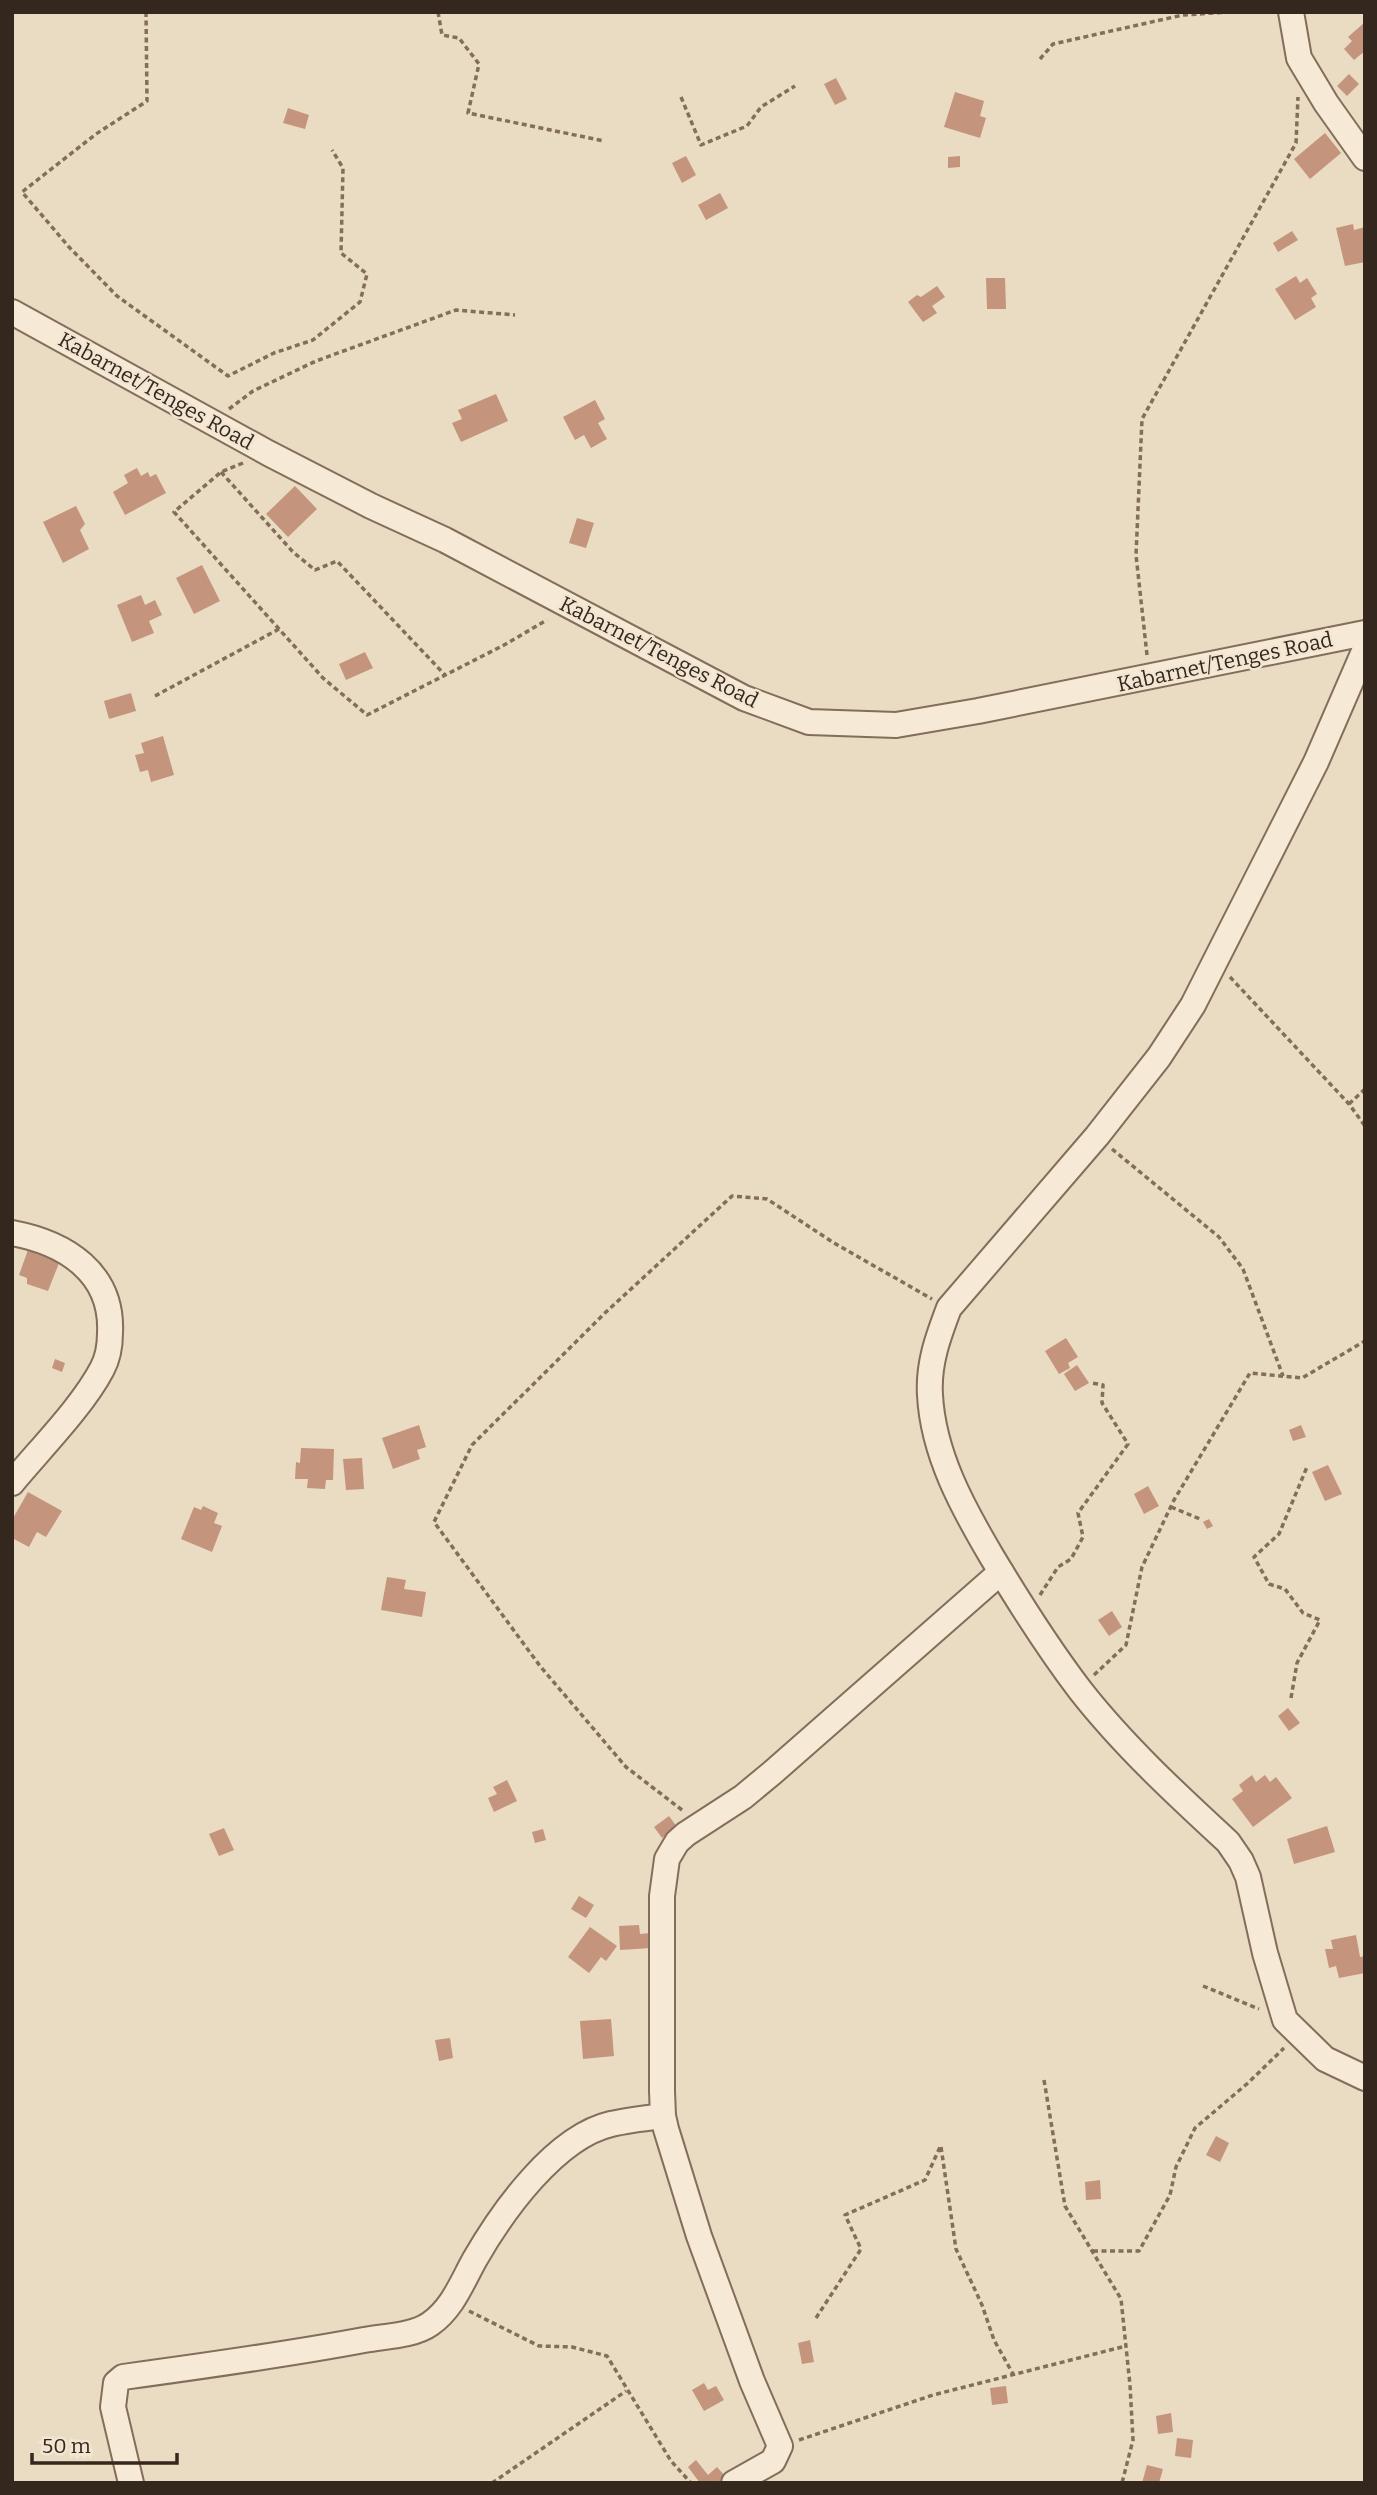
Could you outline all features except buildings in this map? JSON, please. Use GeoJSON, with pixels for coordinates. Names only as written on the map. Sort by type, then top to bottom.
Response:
{"type":"FeatureCollection","features":[{"type":"Feature","properties":{"kind":"street"},"geometry":{"type":"LineString","coordinates":[[1291,12],[1299,58],[1326,103],[1365,158]]}},
{"type":"Feature","properties":{"kind":"street","name":"Kabarnet/Tenges Road"},"geometry":{"type":"LineString","coordinates":[[12,312],[211,423],[370,506],[445,540],[744,698],[809,722],[896,725],[1365,633]]}},
{"type":"Feature","properties":{"kind":"street"},"geometry":{"type":"LineString","coordinates":[[1365,649],[1316,762],[1193,1005],[1159,1057],[1097,1136],[949,1308],[935,1343],[930,1368],[930,1397],[939,1448],[971,1522],[1001,1572],[1079,1689],[1117,1733],[1228,1842],[1241,1861],[1285,2020],[1325,2059],[1365,2078]]}},
{"type":"Feature","properties":{"kind":"street"},"geometry":{"type":"LineString","coordinates":[[12,1233],[56,1245],[75,1257],[98,1281],[111,1314],[110,1348],[103,1368],[88,1392],[12,1483]]}},
{"type":"Feature","properties":{"kind":"street"},"geometry":{"type":"LineString","coordinates":[[734,2483],[773,2461],[780,2446],[752,2381],[703,2248],[663,2116],[661,1961],[667,1858],[677,1842],[743,1797],[790,1758],[1001,1572]]}},
{"type":"Feature","properties":{"kind":"street"},"geometry":{"type":"LineString","coordinates":[[131,2483],[113,2407],[116,2383],[123,2377],[409,2333],[428,2326],[452,2301],[476,2257],[515,2200],[548,2162],[587,2133],[609,2124],[663,2116]]}},
{"type":"Feature","properties":{"kind":"path"},"geometry":{"type":"LineString","coordinates":[[146,12],[146,101],[96,134],[22,192],[69,247],[117,296],[228,376],[274,354],[313,340],[360,302],[367,274],[341,253],[343,168],[332,150]]}},
{"type":"Feature","properties":{"kind":"path"},"geometry":{"type":"LineString","coordinates":[[438,12],[442,35],[459,38],[479,64],[468,113],[604,141]]}},
{"type":"Feature","properties":{"kind":"path"},"geometry":{"type":"LineString","coordinates":[[1041,59],[1053,44],[1183,15],[1230,12]]}},
{"type":"Feature","properties":{"kind":"path"},"geometry":{"type":"LineString","coordinates":[[681,97],[701,145],[747,126],[761,107],[795,86]]}},
{"type":"Feature","properties":{"kind":"path"},"geometry":{"type":"LineString","coordinates":[[1149,677],[1136,555],[1142,419],[1296,143],[1298,95]]}},
{"type":"Feature","properties":{"kind":"path"},"geometry":{"type":"LineString","coordinates":[[211,423],[254,391],[316,361],[416,323],[456,310],[514,315]]}},
{"type":"Feature","properties":{"kind":"path"},"geometry":{"type":"LineString","coordinates":[[268,453],[221,472],[174,512],[323,678],[367,715],[574,607]]}},
{"type":"Feature","properties":{"kind":"path"},"geometry":{"type":"LineString","coordinates":[[221,472],[293,552],[315,570],[337,561],[445,675]]}},
{"type":"Feature","properties":{"kind":"path"},"geometry":{"type":"LineString","coordinates":[[155,696],[279,629]]}},
{"type":"Feature","properties":{"kind":"path"},"geometry":{"type":"LineString","coordinates":[[1214,961],[1349,1104],[1365,1126]]}},
{"type":"Feature","properties":{"kind":"path"},"geometry":{"type":"LineString","coordinates":[[1349,1104],[1365,1089]]}},
{"type":"Feature","properties":{"kind":"path"},"geometry":{"type":"LineString","coordinates":[[1097,1136],[1219,1237],[1243,1269],[1283,1377]]}},
{"type":"Feature","properties":{"kind":"path"},"geometry":{"type":"LineString","coordinates":[[701,1825],[626,1767],[540,1666],[434,1522],[472,1445],[606,1312],[732,1196],[767,1199],[834,1243],[949,1308]]}},
{"type":"Feature","properties":{"kind":"path"},"geometry":{"type":"LineString","coordinates":[[1079,1689],[1126,1645],[1142,1567],[1171,1507],[1250,1373],[1302,1378],[1365,1341]]}},
{"type":"Feature","properties":{"kind":"path"},"geometry":{"type":"LineString","coordinates":[[1028,1614],[1058,1567],[1071,1559],[1083,1537],[1078,1513],[1129,1444],[1102,1403],[1103,1385],[1092,1383]]}},
{"type":"Feature","properties":{"kind":"path"},"geometry":{"type":"LineString","coordinates":[[1291,1698],[1297,1663],[1320,1620],[1303,1613],[1285,1589],[1269,1584],[1254,1557],[1279,1534],[1307,1467]]}},
{"type":"Feature","properties":{"kind":"path"},"geometry":{"type":"LineString","coordinates":[[1171,1507],[1200,1519]]}},
{"type":"Feature","properties":{"kind":"path"},"geometry":{"type":"LineString","coordinates":[[1093,2251],[1139,2251],[1170,2195],[1176,2167],[1195,2128],[1284,2049],[1285,2020],[1203,1986]]}},
{"type":"Feature","properties":{"kind":"path"},"geometry":{"type":"LineString","coordinates":[[1044,2080],[1065,2206],[1121,2299],[1133,2440],[1122,2483]]}},
{"type":"Feature","properties":{"kind":"path"},"geometry":{"type":"LineString","coordinates":[[816,2318],[861,2249],[845,2215],[925,2180],[941,2145],[956,2249],[982,2305],[994,2340],[1013,2374]]}},
{"type":"Feature","properties":{"kind":"path"},"geometry":{"type":"LineString","coordinates":[[452,2301],[539,2346],[572,2347],[607,2356],[671,2461],[691,2483]]}},
{"type":"Feature","properties":{"kind":"path"},"geometry":{"type":"LineString","coordinates":[[780,2446],[933,2395],[1126,2346]]}},
{"type":"Feature","properties":{"kind":"path"},"geometry":{"type":"LineString","coordinates":[[492,2483],[627,2390]]}}]}
